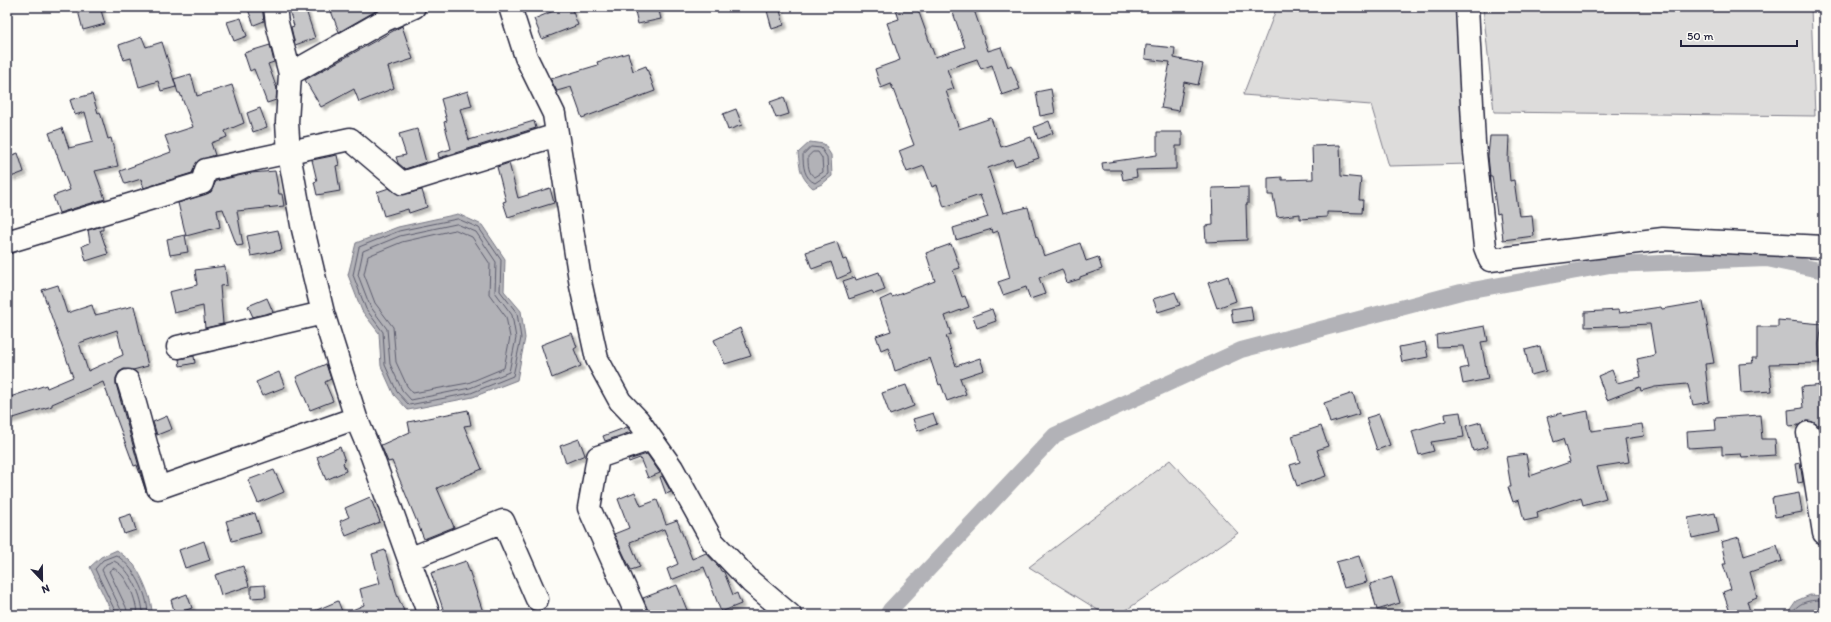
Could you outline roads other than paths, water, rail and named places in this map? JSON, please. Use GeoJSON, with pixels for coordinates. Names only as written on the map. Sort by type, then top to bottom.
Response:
{"type":"FeatureCollection","features":[{"type":"Feature","properties":{"kind":"street"},"geometry":{"type":"LineString","coordinates":[[275,7],[277,23],[290,74],[287,122],[289,154],[302,225],[323,314],[356,418],[372,456],[429,615]]}},
{"type":"Feature","properties":{"kind":"street"},"geometry":{"type":"LineString","coordinates":[[290,74],[385,20],[414,7]]}},
{"type":"Feature","properties":{"kind":"street"},"geometry":{"type":"LineString","coordinates":[[510,7],[526,57],[554,114],[581,286],[597,359],[620,401],[638,420],[672,468],[713,542],[751,582],[790,615]]}},
{"type":"Feature","properties":{"kind":"street"},"geometry":{"type":"LineString","coordinates":[[1466,7],[1474,143],[1485,247],[1490,260],[1663,239],[1824,248]]}},
{"type":"Feature","properties":{"kind":"street"},"geometry":{"type":"LineString","coordinates":[[7,242],[202,182],[206,170],[289,154],[350,139],[402,183],[557,135]]}},
{"type":"Feature","properties":{"kind":"street"},"geometry":{"type":"LineString","coordinates":[[178,347],[323,314]]}},
{"type":"Feature","properties":{"kind":"street"},"geometry":{"type":"LineString","coordinates":[[128,381],[158,488],[356,418]]}},
{"type":"Feature","properties":{"kind":"street"},"geometry":{"type":"LineString","coordinates":[[1808,434],[1824,531]]}},
{"type":"Feature","properties":{"kind":"street"},"geometry":{"type":"LineString","coordinates":[[636,615],[588,508],[598,458],[651,439]]}},
{"type":"Feature","properties":{"kind":"street"},"geometry":{"type":"LineString","coordinates":[[409,559],[503,521],[537,599]]}},
{"type":"Feature","properties":{"kind":"water"},"geometry":{"type":"Polygon","coordinates":[[[810,142],[824,144],[831,155],[832,176],[822,184],[813,188],[805,180],[801,172],[798,153],[810,142]]]}},
{"type":"Feature","properties":{"kind":"water"},"geometry":{"type":"Polygon","coordinates":[[[458,214],[482,225],[505,259],[504,291],[521,311],[525,338],[517,380],[473,397],[408,410],[394,395],[381,366],[379,333],[362,311],[348,275],[356,243],[398,227],[458,214]]]}},
{"type":"Feature","properties":{"kind":"water"},"geometry":{"type":"Polygon","coordinates":[[[117,550],[132,563],[140,575],[149,596],[152,615],[113,615],[90,567],[101,557],[117,550]]]}},
{"type":"Feature","properties":{"kind":"water"},"geometry":{"type":"Polygon","coordinates":[[[1810,595],[1824,596],[1824,615],[1786,615],[1796,601],[1810,595]]]}},
{"type":"Feature","properties":{"kind":"waterway"},"geometry":{"type":"LineString","coordinates":[[887,615],[890,610],[1055,435],[1241,350],[1461,292],[1610,265],[1767,259],[1824,271]]}}]}
